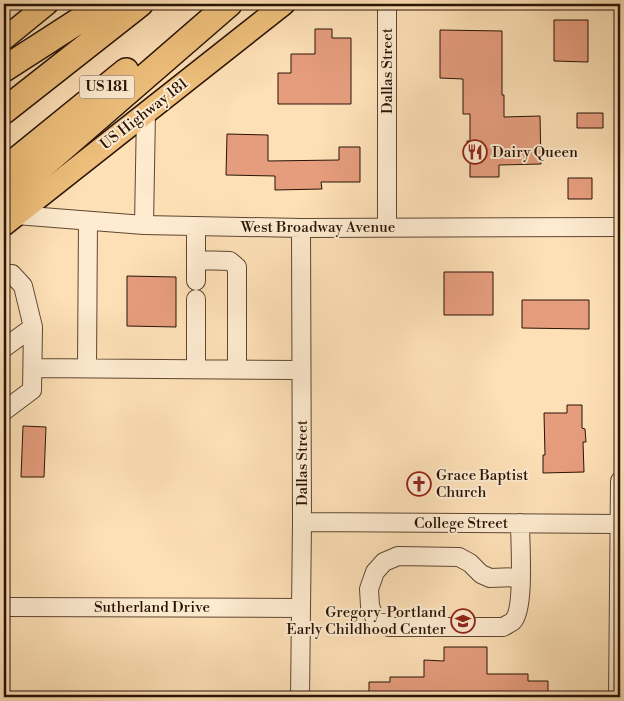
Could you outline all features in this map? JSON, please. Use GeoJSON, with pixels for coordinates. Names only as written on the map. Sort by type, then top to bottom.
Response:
{"type":"FeatureCollection","features":[{"type":"Feature","properties":{"kind":"highway"},"geometry":{"type":"LineString","coordinates":[[4,69],[105,4]]}},
{"type":"Feature","properties":{"kind":"highway","name":"US 181"},"geometry":{"type":"LineString","coordinates":[[4,112],[140,4]]}},
{"type":"Feature","properties":{"kind":"highway","name":"US 181"},"geometry":{"type":"LineString","coordinates":[[4,170],[210,4]]}},
{"type":"Feature","properties":{"kind":"highway"},"geometry":{"type":"LineString","coordinates":[[8,213],[229,4]]}},
{"type":"Feature","properties":{"kind":"main road"},"geometry":{"type":"LineString","coordinates":[[4,39],[47,4]]}},
{"type":"Feature","properties":{"kind":"main road","name":"US Highway 181"},"geometry":{"type":"LineString","coordinates":[[8,213],[146,112],[284,4]]}},
{"type":"Feature","properties":{"kind":"street","name":"Dallas Street"},"geometry":{"type":"LineString","coordinates":[[387,4],[387,228]]}},
{"type":"Feature","properties":{"kind":"street"},"geometry":{"type":"LineString","coordinates":[[144,225],[146,112]]}},
{"type":"Feature","properties":{"kind":"street","name":"West Broadway Avenue"},"geometry":{"type":"LineString","coordinates":[[8,213],[144,225],[301,228],[620,227]]}},
{"type":"Feature","properties":{"kind":"street"},"geometry":{"type":"LineString","coordinates":[[87,368],[88,221]]}},
{"type":"Feature","properties":{"kind":"street"},"geometry":{"type":"LineString","coordinates":[[196,226],[196,369]]}},
{"type":"Feature","properties":{"kind":"street","name":"Dallas Street"},"geometry":{"type":"LineString","coordinates":[[300,697],[302,522],[301,228]]}},
{"type":"Feature","properties":{"kind":"street"},"geometry":{"type":"LineString","coordinates":[[196,260],[230,261],[237,268],[238,369]]}},
{"type":"Feature","properties":{"kind":"street"},"geometry":{"type":"LineString","coordinates":[[4,275],[12,274],[23,286],[33,327],[32,390],[4,411]]}},
{"type":"Feature","properties":{"kind":"street"},"geometry":{"type":"LineString","coordinates":[[4,348],[33,327]]}},
{"type":"Feature","properties":{"kind":"street"},"geometry":{"type":"LineString","coordinates":[[33,368],[301,370]]}},
{"type":"Feature","properties":{"kind":"street"},"geometry":{"type":"LineString","coordinates":[[618,697],[620,481]]}},
{"type":"Feature","properties":{"kind":"street","name":"College Street"},"geometry":{"type":"LineString","coordinates":[[302,522],[620,524]]}},
{"type":"Feature","properties":{"kind":"street"},"geometry":{"type":"LineString","coordinates":[[520,523],[520,577],[520,605],[514,620],[503,627],[389,627],[375,619],[370,606],[369,589],[375,572],[384,562],[398,556],[460,557],[470,563],[481,574],[490,578],[520,577]]}},
{"type":"Feature","properties":{"kind":"street","name":"Sutherland Drive"},"geometry":{"type":"LineString","coordinates":[[4,607],[301,608]]}},
{"type":"Feature","properties":{"kind":"building"},"geometry":{"type":"Polygon","coordinates":[[[554,20],[588,20],[588,62],[554,61],[554,20]]]}},
{"type":"Feature","properties":{"kind":"building"},"geometry":{"type":"Polygon","coordinates":[[[315,29],[332,29],[332,38],[351,38],[351,104],[278,104],[278,73],[291,73],[291,54],[315,54],[315,29]]]}},
{"type":"Feature","properties":{"kind":"building"},"geometry":{"type":"Polygon","coordinates":[[[440,30],[502,31],[504,117],[540,116],[541,164],[499,165],[499,177],[470,177],[470,155],[467,155],[467,141],[470,141],[470,114],[463,114],[463,79],[440,78],[440,30]]]}},
{"type":"Feature","properties":{"kind":"building"},"geometry":{"type":"Polygon","coordinates":[[[577,113],[603,113],[603,128],[577,128],[577,113]]]}},
{"type":"Feature","properties":{"kind":"building"},"geometry":{"type":"Polygon","coordinates":[[[227,134],[268,135],[268,161],[339,160],[339,147],[360,147],[360,182],[321,182],[322,189],[275,190],[275,176],[226,175],[227,134]]]}},
{"type":"Feature","properties":{"kind":"building"},"geometry":{"type":"Polygon","coordinates":[[[568,178],[592,178],[592,199],[568,199],[568,178]]]}},
{"type":"Feature","properties":{"kind":"building"},"geometry":{"type":"Polygon","coordinates":[[[444,272],[493,272],[493,315],[444,315],[444,272]]]}},
{"type":"Feature","properties":{"kind":"building"},"geometry":{"type":"Polygon","coordinates":[[[127,276],[176,277],[176,327],[127,326],[127,276]]]}},
{"type":"Feature","properties":{"kind":"building"},"geometry":{"type":"Polygon","coordinates":[[[522,300],[589,300],[589,329],[522,328],[522,300]]]}},
{"type":"Feature","properties":{"kind":"building"},"geometry":{"type":"Polygon","coordinates":[[[567,405],[582,405],[582,428],[585,429],[586,442],[583,442],[584,472],[543,473],[543,455],[545,455],[544,413],[567,413],[567,405]]]}},
{"type":"Feature","properties":{"kind":"building"},"geometry":{"type":"Polygon","coordinates":[[[23,426],[46,427],[44,477],[21,477],[23,426]]]}},
{"type":"Feature","properties":{"kind":"building"},"geometry":{"type":"Polygon","coordinates":[[[444,647],[487,647],[487,674],[528,674],[528,681],[548,681],[548,697],[369,697],[369,682],[390,682],[390,677],[424,677],[424,660],[444,661],[444,647]]]}},
{"type":"Feature","properties":{"kind":"place","name":"Dairy Queen"},"geometry":{"type":"Point","coordinates":[475,152]}},
{"type":"Feature","properties":{"kind":"place","name":"Grace Baptist Church"},"geometry":{"type":"Point","coordinates":[419,484]}},
{"type":"Feature","properties":{"kind":"place","name":"Gregory-Portland Early Childhood Center"},"geometry":{"type":"Point","coordinates":[463,621]}}]}
